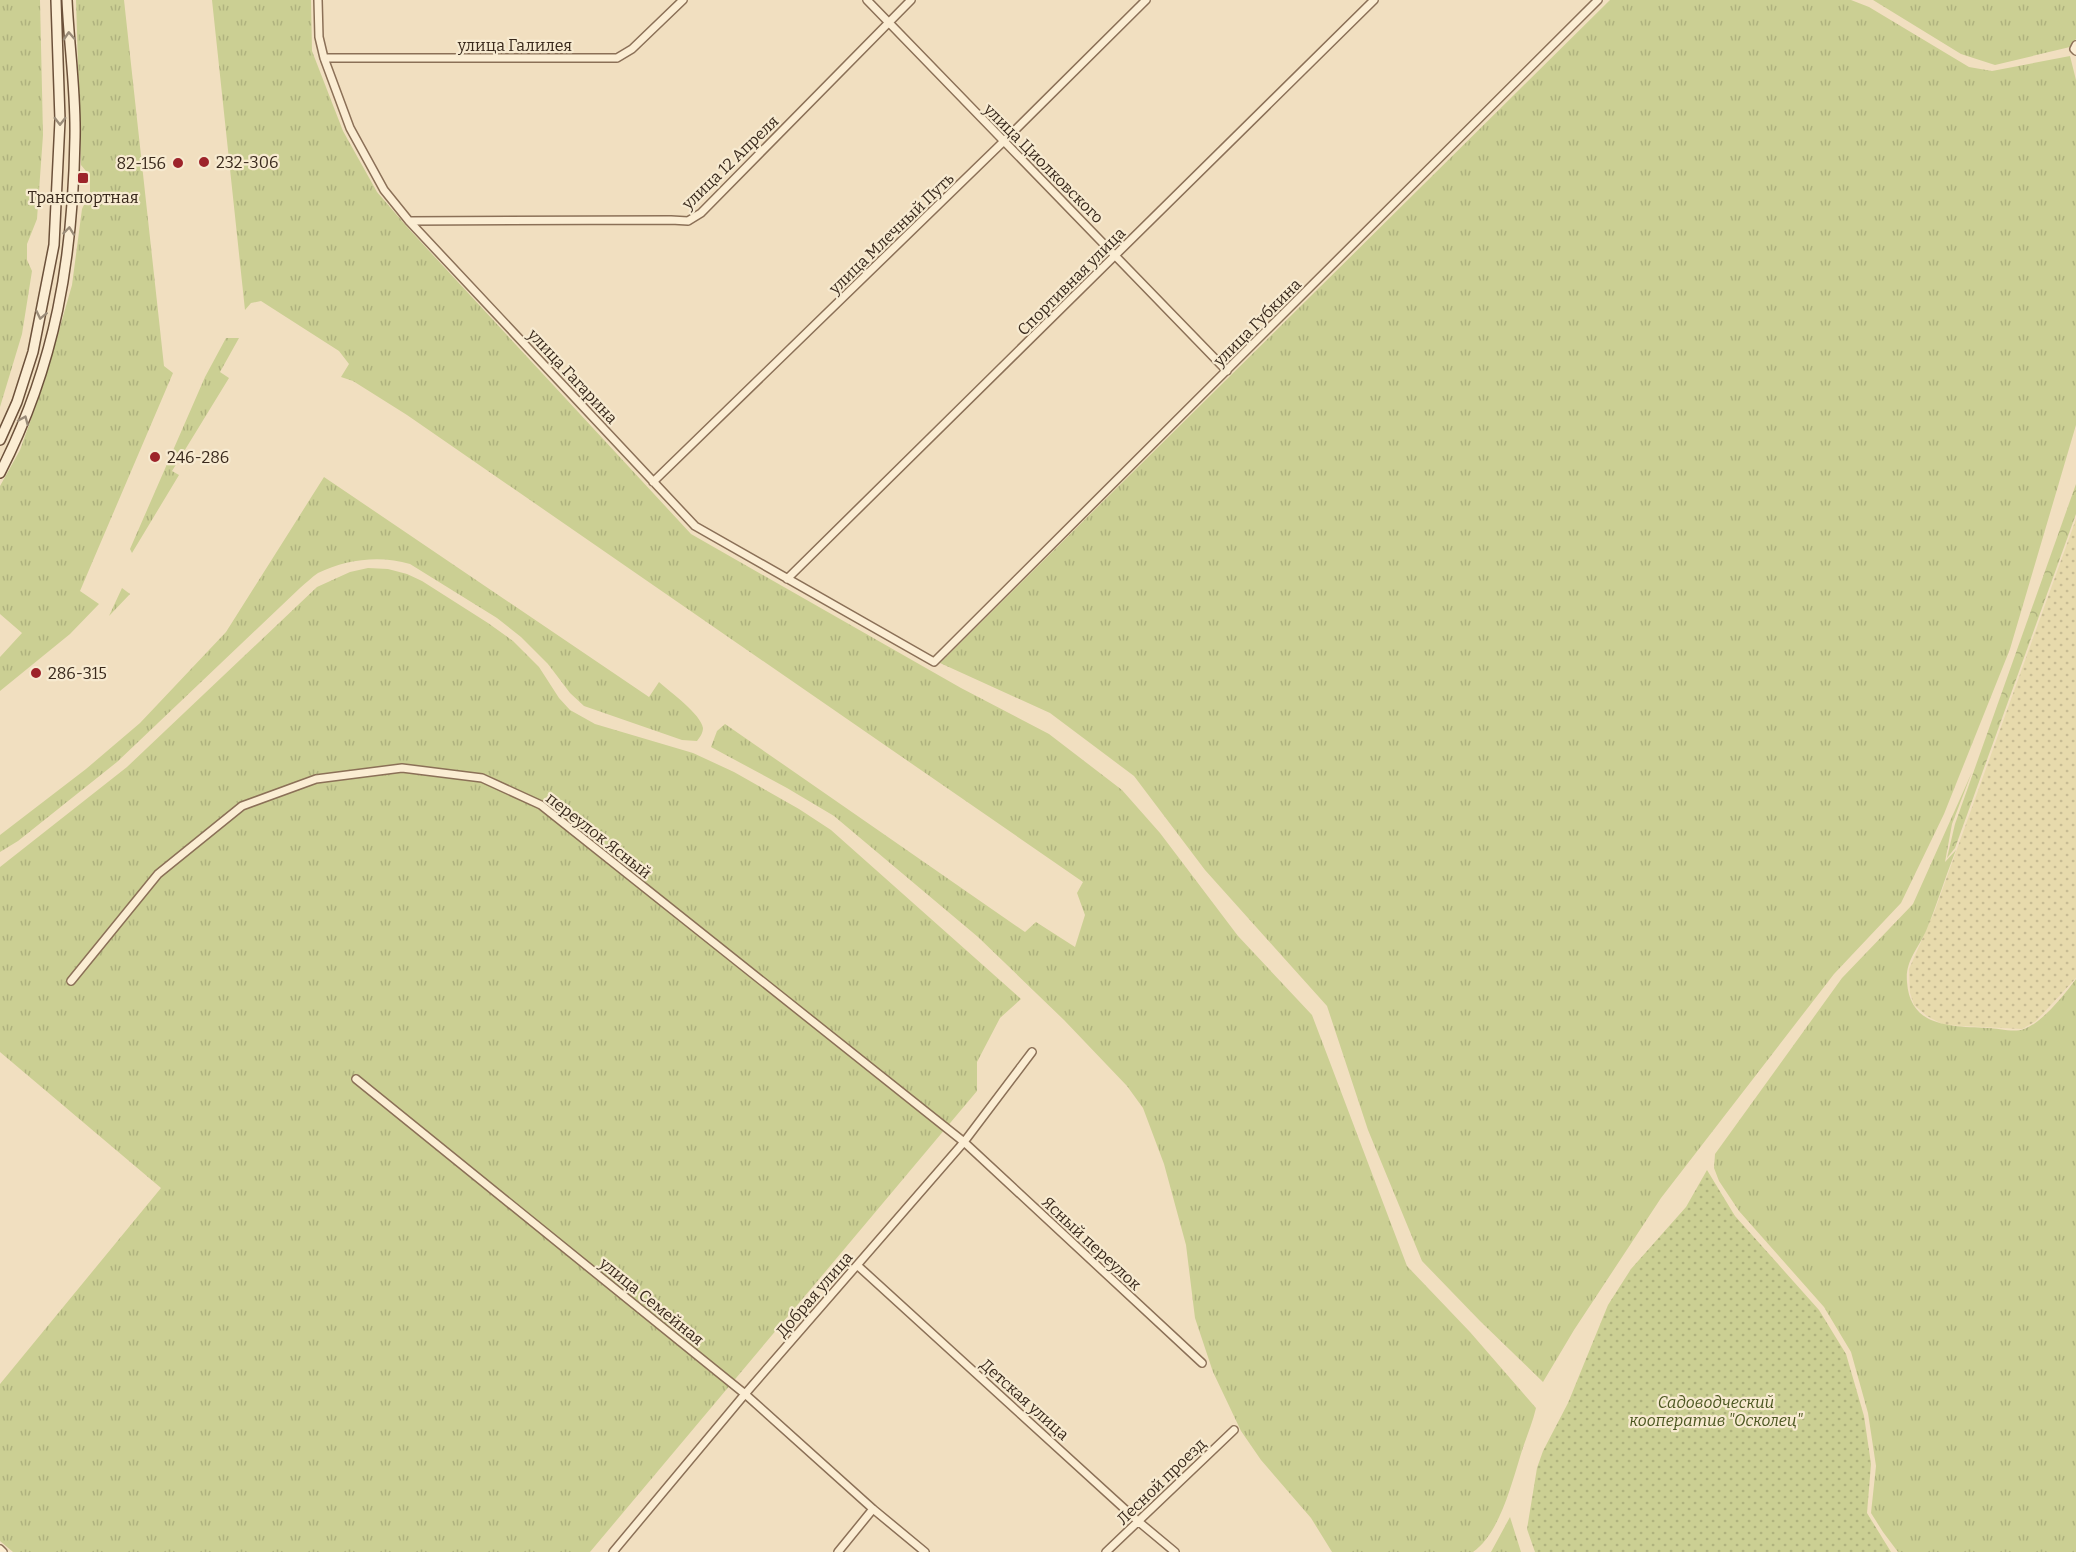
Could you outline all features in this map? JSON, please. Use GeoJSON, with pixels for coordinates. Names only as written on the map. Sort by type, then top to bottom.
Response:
{"type":"FeatureCollection","features":[{"type":"Feature","properties":{"kind":"main road"},"geometry":{"type":"LineString","coordinates":[[0,440],[17,402],[33,352],[54,244],[60,120],[56,0]]}},
{"type":"Feature","properties":{"kind":"main road"},"geometry":{"type":"LineString","coordinates":[[0,473],[33,399],[50,346],[63,290],[75,135],[68,0]]}},
{"type":"Feature","properties":{"kind":"street","name":"улица Гагарина"},"geometry":{"type":"LineString","coordinates":[[318,0],[319,37],[324,58],[350,128],[384,190],[409,221],[695,526],[934,662]]}},
{"type":"Feature","properties":{"kind":"street","name":"улица Галилея"},"geometry":{"type":"LineString","coordinates":[[324,58],[617,58],[632,49],[683,0]]}},
{"type":"Feature","properties":{"kind":"street","name":"улица Циолковского"},"geometry":{"type":"LineString","coordinates":[[867,0],[1227,371]]}},
{"type":"Feature","properties":{"kind":"street","name":"улица 12 Апреля"},"geometry":{"type":"LineString","coordinates":[[409,221],[688,221],[701,213],[911,0]]}},
{"type":"Feature","properties":{"kind":"street","name":"улица Млечный Путь"},"geometry":{"type":"LineString","coordinates":[[653,482],[1146,0]]}},
{"type":"Feature","properties":{"kind":"street","name":"Спортивная улица"},"geometry":{"type":"LineString","coordinates":[[787,579],[1374,0]]}},
{"type":"Feature","properties":{"kind":"street","name":"улица Губкина"},"geometry":{"type":"LineString","coordinates":[[934,662],[1598,0]]}},
{"type":"Feature","properties":{"kind":"street"},"geometry":{"type":"LineString","coordinates":[[2076,45],[2073,49],[2076,51]]}},
{"type":"Feature","properties":{"kind":"street","name":"переулок Ясный"},"geometry":{"type":"LineString","coordinates":[[71,981],[158,874],[242,806],[315,779],[402,768],[482,778],[541,805],[964,1142]]}},
{"type":"Feature","properties":{"kind":"street","name":"Добрая улица"},"geometry":{"type":"LineString","coordinates":[[613,1552],[745,1394],[964,1142],[1032,1052]]}},
{"type":"Feature","properties":{"kind":"street","name":"улица Семейная"},"geometry":{"type":"LineString","coordinates":[[356,1079],[745,1394],[873,1509],[925,1552]]}},
{"type":"Feature","properties":{"kind":"street","name":"Ясный переулок"},"geometry":{"type":"LineString","coordinates":[[964,1142],[1202,1363]]}},
{"type":"Feature","properties":{"kind":"street","name":"Детская улица"},"geometry":{"type":"LineString","coordinates":[[857,1265],[1175,1552]]}},
{"type":"Feature","properties":{"kind":"street","name":"Лесной проезд"},"geometry":{"type":"LineString","coordinates":[[1106,1552],[1234,1430]]}},
{"type":"Feature","properties":{"kind":"street"},"geometry":{"type":"LineString","coordinates":[[837,1552],[873,1509]]}},
{"type":"Feature","properties":{"kind":"shaded area"},"geometry":{"type":"Polygon","coordinates":[[[2076,519],[2076,978],[2036,1021],[2022,1029],[1944,1025],[1927,1016],[1914,1005],[1910,993],[1909,969],[1935,910],[2076,519]]]}},
{"type":"Feature","properties":{"kind":"green space"},"geometry":{"type":"Polygon","coordinates":[[[0,0],[40,0],[43,135],[37,219],[27,244],[27,260],[32,271],[22,334],[0,407],[0,0]]]}},
{"type":"Feature","properties":{"kind":"green space"},"geometry":{"type":"Polygon","coordinates":[[[76,0],[124,0],[164,366],[173,373],[80,591],[99,604],[70,634],[0,691],[0,657],[22,633],[0,614],[0,486],[20,450],[44,383],[72,285],[82,209],[90,192],[90,176],[81,165],[76,0]]]}},
{"type":"Feature","properties":{"kind":"green space"},"geometry":{"type":"Polygon","coordinates":[[[212,0],[311,0],[312,51],[343,131],[377,192],[691,534],[961,688],[1049,734],[1122,790],[1160,833],[1238,936],[1312,1015],[1407,1266],[1470,1332],[1536,1408],[1503,1509],[1490,1534],[1473,1552],[1332,1552],[1311,1518],[1261,1460],[1241,1431],[1213,1372],[1195,1318],[1186,1245],[1164,1164],[1143,1108],[1127,1086],[1064,1020],[978,937],[834,816],[711,747],[717,731],[725,724],[1025,932],[1036,922],[1075,947],[1085,915],[1077,893],[1083,882],[407,415],[353,381],[341,377],[349,364],[339,351],[261,301],[251,303],[245,310],[212,0]]]}},
{"type":"Feature","properties":{"kind":"green space"},"geometry":{"type":"Polygon","coordinates":[[[1610,0],[1851,0],[1869,7],[1969,67],[1992,71],[2070,56],[2076,80],[2076,425],[2010,649],[1944,814],[1901,903],[1834,974],[1661,1198],[1574,1330],[1543,1382],[1422,1261],[1368,1130],[1327,1006],[1205,870],[1134,776],[1050,713],[940,663],[1610,0]]]}},
{"type":"Feature","properties":{"kind":"green space"},"geometry":{"type":"Polygon","coordinates":[[[1873,0],[2076,0],[2076,39],[2070,47],[1995,65],[1961,54],[1873,0]]]}},
{"type":"Feature","properties":{"kind":"green space"},"geometry":{"type":"Polygon","coordinates":[[[226,338],[239,338],[220,372],[229,378],[172,471],[179,475],[132,553],[130,549],[205,377],[226,338]]]}},
{"type":"Feature","properties":{"kind":"green space"},"geometry":{"type":"Polygon","coordinates":[[[324,477],[649,697],[659,682],[701,722],[702,733],[697,741],[682,740],[584,706],[570,693],[548,664],[521,637],[497,618],[410,564],[376,559],[364,560],[340,564],[314,576],[117,762],[18,841],[0,852],[0,835],[86,769],[140,723],[226,632],[324,477]]]}},
{"type":"Feature","properties":{"kind":"green space"},"geometry":{"type":"Polygon","coordinates":[[[2076,484],[2076,514],[1955,848],[1947,858],[1955,824],[2076,484]]]}},
{"type":"Feature","properties":{"kind":"green space"},"geometry":{"type":"Polygon","coordinates":[[[368,568],[388,569],[407,574],[488,623],[513,641],[539,667],[559,698],[570,710],[595,724],[693,753],[734,772],[831,830],[1021,999],[1000,1018],[977,1062],[977,1091],[590,1552],[13,1552],[0,1541],[0,1384],[161,1188],[0,1052],[0,867],[127,767],[317,587],[350,572],[368,568]]]}},
{"type":"Feature","properties":{"kind":"green space"},"geometry":{"type":"Polygon","coordinates":[[[122,588],[130,594],[109,616],[122,588]]]}},
{"type":"Feature","properties":{"kind":"green space"},"geometry":{"type":"Polygon","coordinates":[[[1972,772],[1952,824],[1945,862],[1956,850],[1926,931],[1910,961],[1907,982],[1910,997],[1916,1008],[1924,1016],[1935,1021],[1947,1025],[2016,1031],[2038,1021],[2076,979],[2076,1552],[1898,1552],[1871,1513],[1876,1466],[1868,1413],[1851,1352],[1824,1307],[1739,1211],[1719,1181],[1714,1168],[1715,1154],[1842,978],[1913,904],[1972,772]]]}},
{"type":"Feature","properties":{"kind":"green space","name":"Садоводческий кооператив \"Осколец\""},"geometry":{"type":"Polygon","coordinates":[[[1707,1170],[1735,1216],[1819,1310],[1846,1354],[1864,1416],[1871,1464],[1867,1513],[1891,1552],[1535,1552],[1527,1529],[1537,1468],[1543,1451],[1568,1403],[1608,1305],[1631,1269],[1686,1207],[1707,1170]]]}},
{"type":"Feature","properties":{"kind":"green space"},"geometry":{"type":"Polygon","coordinates":[[[1510,1517],[1521,1552],[1491,1552],[1510,1517]]]}},
{"type":"Feature","properties":{"kind":"place","name":"232-306"},"geometry":{"type":"Point","coordinates":[204,162]}},
{"type":"Feature","properties":{"kind":"place","name":"82-156"},"geometry":{"type":"Point","coordinates":[178,163]}},
{"type":"Feature","properties":{"kind":"place","name":"Транспортная"},"geometry":{"type":"Point","coordinates":[83,178]}},
{"type":"Feature","properties":{"kind":"place","name":"246-286"},"geometry":{"type":"Point","coordinates":[155,457]}},
{"type":"Feature","properties":{"kind":"place","name":"286-315"},"geometry":{"type":"Point","coordinates":[36,673]}}]}
